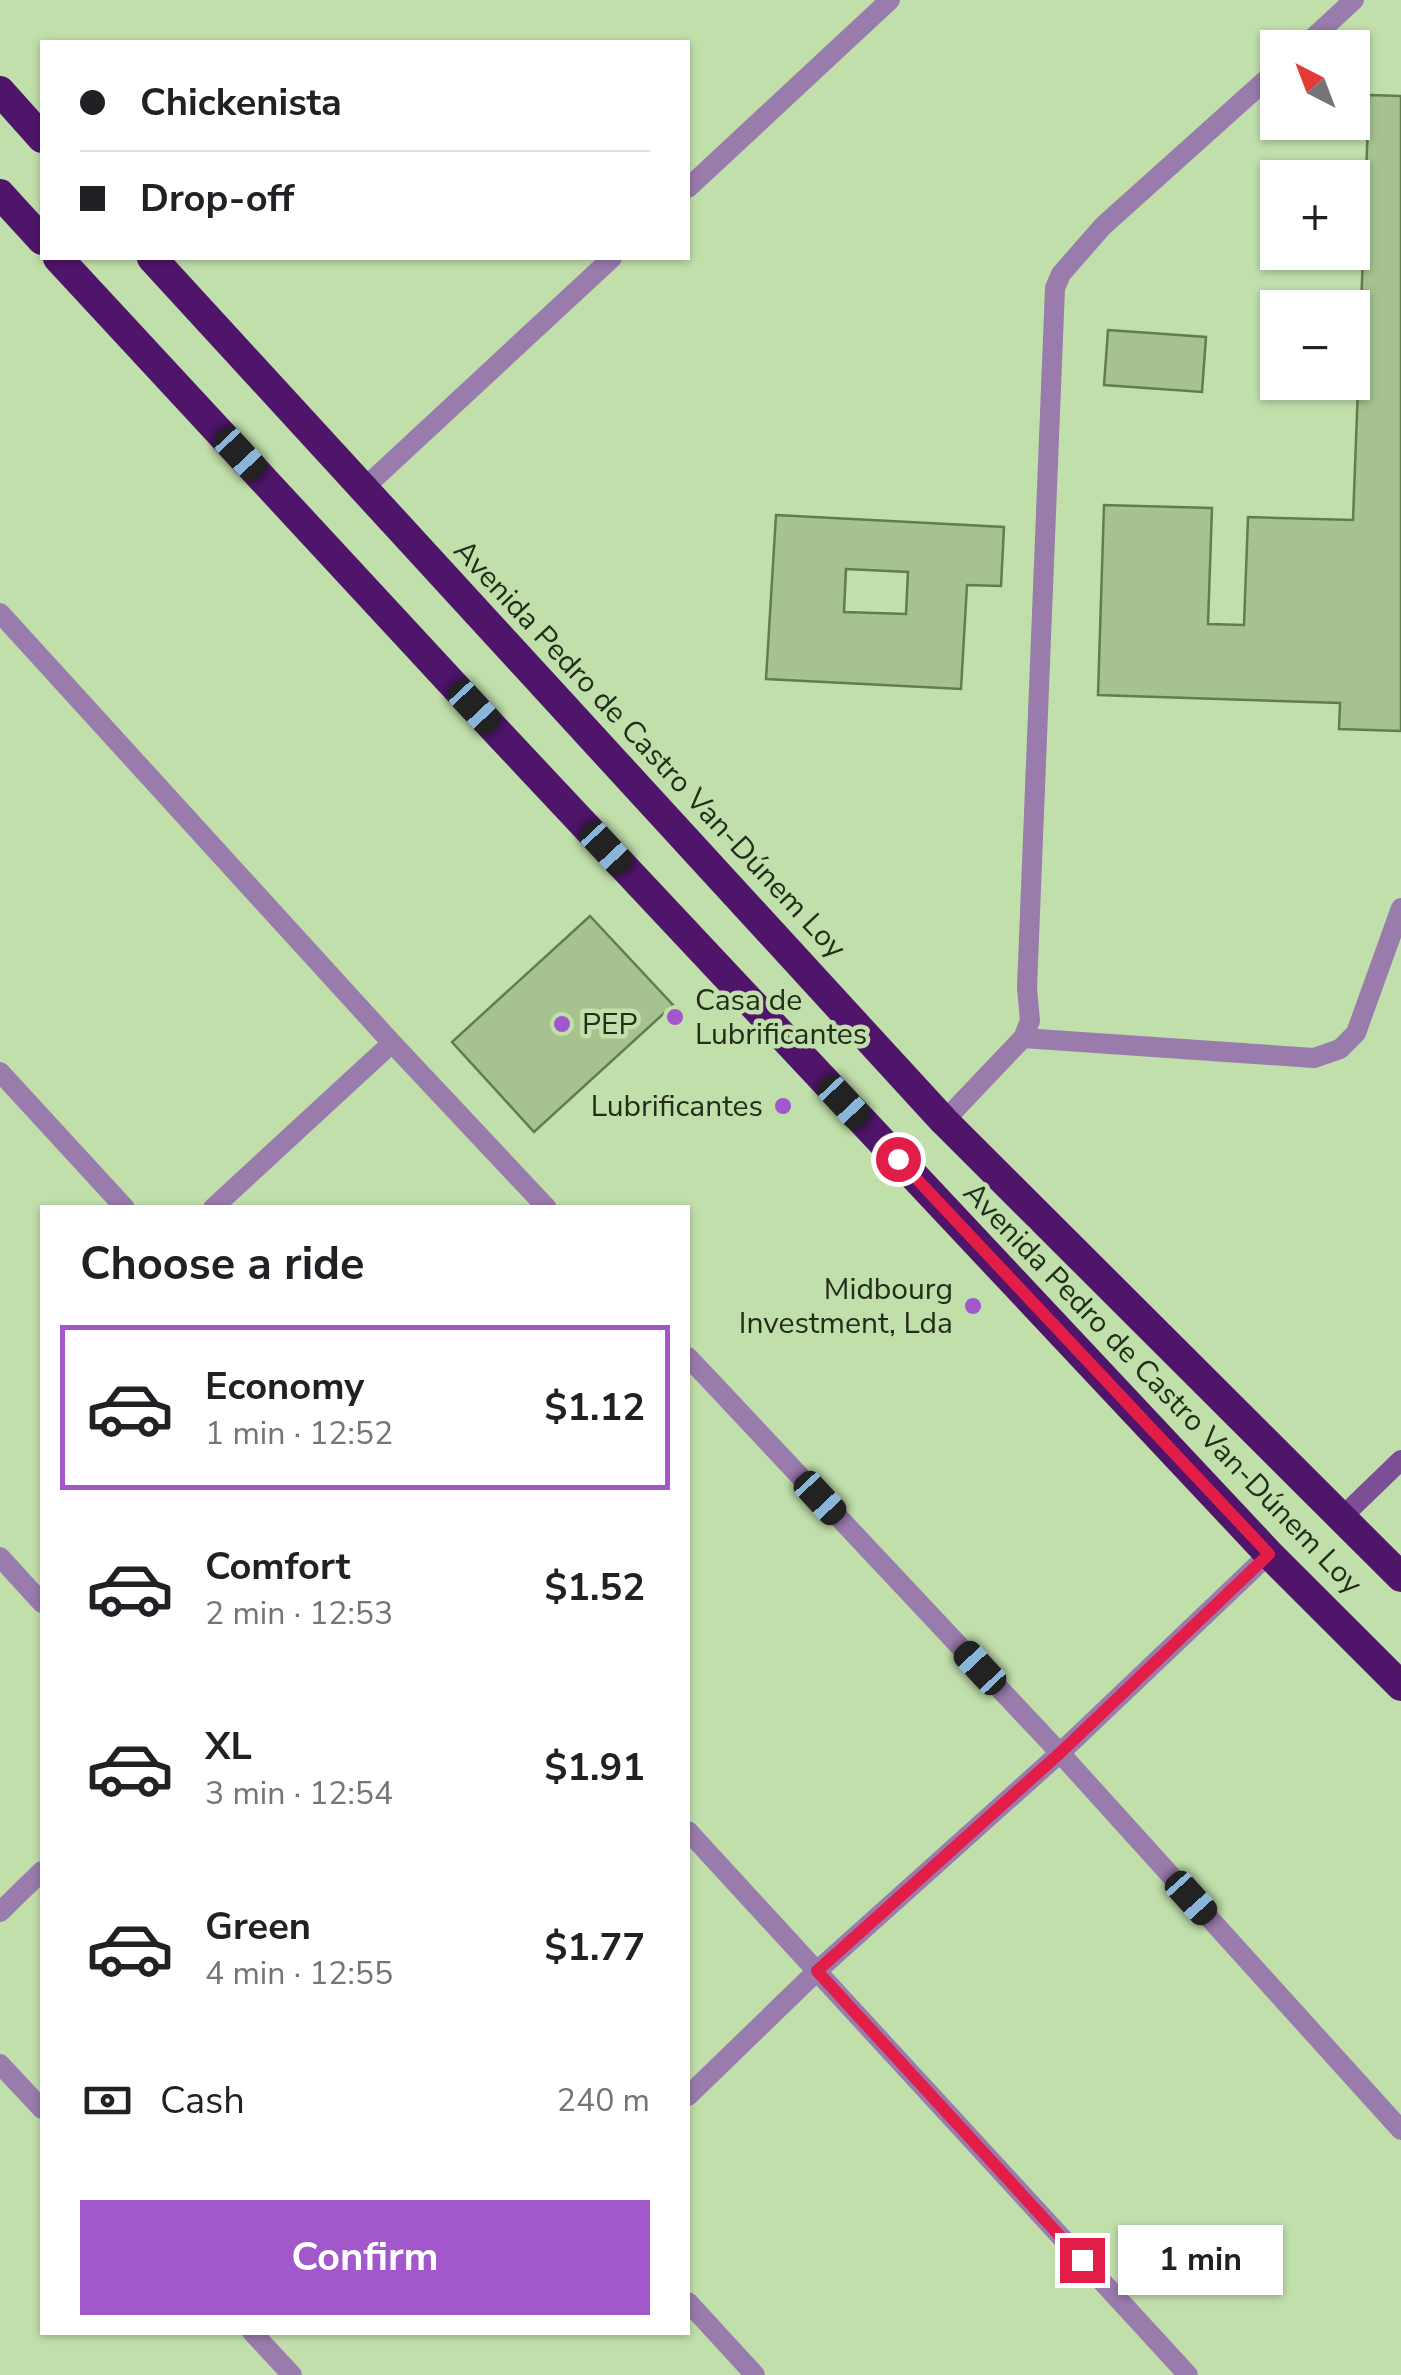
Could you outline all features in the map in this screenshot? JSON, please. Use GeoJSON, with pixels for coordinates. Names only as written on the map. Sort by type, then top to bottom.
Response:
{"type":"FeatureCollection","features":[{"type":"Feature","properties":{"kind":"highway"},"geometry":{"type":"LineString","coordinates":[[0,91],[40,136]]}},
{"type":"Feature","properties":{"kind":"highway"},"geometry":{"type":"LineString","coordinates":[[0,194],[40,238]]}},
{"type":"Feature","properties":{"kind":"highway","name":"Avenida Pedro de Castro Van-Dúnem Loy"},"geometry":{"type":"LineString","coordinates":[[60,260],[1269,1554],[1401,1686]]}},
{"type":"Feature","properties":{"kind":"highway","name":"Avenida Pedro de Castro Van-Dúnem Loy"},"geometry":{"type":"LineString","coordinates":[[154,260],[944,1121],[1401,1578]]}},
{"type":"Feature","properties":{"kind":"street"},"geometry":{"type":"LineString","coordinates":[[690,186],[890,0]]}},
{"type":"Feature","properties":{"kind":"street"},"geometry":{"type":"LineString","coordinates":[[1322,30],[1354,0]]}},
{"type":"Feature","properties":{"kind":"street"},"geometry":{"type":"LineString","coordinates":[[944,1121],[1023,1038],[1030,1021],[1027,988],[1055,288],[1061,274],[1103,226],[1260,85]]}},
{"type":"Feature","properties":{"kind":"street"},"geometry":{"type":"LineString","coordinates":[[363,488],[610,260]]}},
{"type":"Feature","properties":{"kind":"street"},"geometry":{"type":"LineString","coordinates":[[0,613],[544,1205]]}},
{"type":"Feature","properties":{"kind":"street"},"geometry":{"type":"LineString","coordinates":[[1023,1038],[1314,1058],[1340,1049],[1356,1032],[1401,908]]}},
{"type":"Feature","properties":{"kind":"street"},"geometry":{"type":"LineString","coordinates":[[216,1205],[392,1043]]}},
{"type":"Feature","properties":{"kind":"street"},"geometry":{"type":"LineString","coordinates":[[0,1072],[122,1205]]}},
{"type":"Feature","properties":{"kind":"street"},"geometry":{"type":"LineString","coordinates":[[690,1359],[1060,1753],[1401,2130]]}},
{"type":"Feature","properties":{"kind":"street"},"geometry":{"type":"LineString","coordinates":[[1341,1518],[1401,1460]]}},
{"type":"Feature","properties":{"kind":"street"},"geometry":{"type":"LineString","coordinates":[[690,2094],[817,1971],[1060,1753],[1269,1554]]}},
{"type":"Feature","properties":{"kind":"street"},"geometry":{"type":"LineString","coordinates":[[0,1557],[40,1601]]}},
{"type":"Feature","properties":{"kind":"street"},"geometry":{"type":"LineString","coordinates":[[690,1833],[1188,2375]]}},
{"type":"Feature","properties":{"kind":"street"},"geometry":{"type":"LineString","coordinates":[[0,1912],[40,1873]]}},
{"type":"Feature","properties":{"kind":"street"},"geometry":{"type":"LineString","coordinates":[[0,2064],[40,2108]]}},
{"type":"Feature","properties":{"kind":"street"},"geometry":{"type":"LineString","coordinates":[[690,2304],[755,2375]]}},
{"type":"Feature","properties":{"kind":"street"},"geometry":{"type":"LineString","coordinates":[[255,2335],[292,2375]]}},
{"type":"Feature","properties":{"kind":"building"},"geometry":{"type":"Polygon","coordinates":[[[1370,95],[1401,96],[1401,731],[1339,729],[1340,703],[1098,695],[1104,505],[1212,508],[1208,624],[1244,625],[1248,517],[1353,520],[1358,400],[1370,400],[1370,290],[1362,290],[1362,270],[1370,270],[1370,160],[1367,160],[1370,95]]]}},
{"type":"Feature","properties":{"kind":"building"},"geometry":{"type":"Polygon","coordinates":[[[1108,330],[1206,337],[1202,392],[1104,385],[1108,330]]]}},
{"type":"Feature","properties":{"kind":"building"},"geometry":{"type":"Polygon","coordinates":[[[776,515],[1004,527],[1001,586],[967,585],[961,689],[766,679],[776,515]],[[846,569],[844,612],[906,614],[908,572],[846,569]]]}},
{"type":"Feature","properties":{"kind":"building","name":"PEP"},"geometry":{"type":"Polygon","coordinates":[[[590,916],[673,1005],[534,1132],[452,1042],[590,916]]]}},
{"type":"Feature","properties":{"kind":"place","name":"Casa de Lubrificantes"},"geometry":{"type":"Point","coordinates":[675,1017]}},
{"type":"Feature","properties":{"kind":"place","name":"PEP"},"geometry":{"type":"Point","coordinates":[562,1024]}},
{"type":"Feature","properties":{"kind":"place","name":"Lubrificantes"},"geometry":{"type":"Point","coordinates":[783,1106]}},
{"type":"Feature","properties":{"kind":"place","name":"Midbourg Investment, Lda"},"geometry":{"type":"Point","coordinates":[973,1306]}},
{"type":"Feature","properties":{"kind":"route"},"geometry":{"type":"LineString","coordinates":[[898,1159],[1269,1554],[1060,1753],[817,1971],[1082,2260]]}}]}
